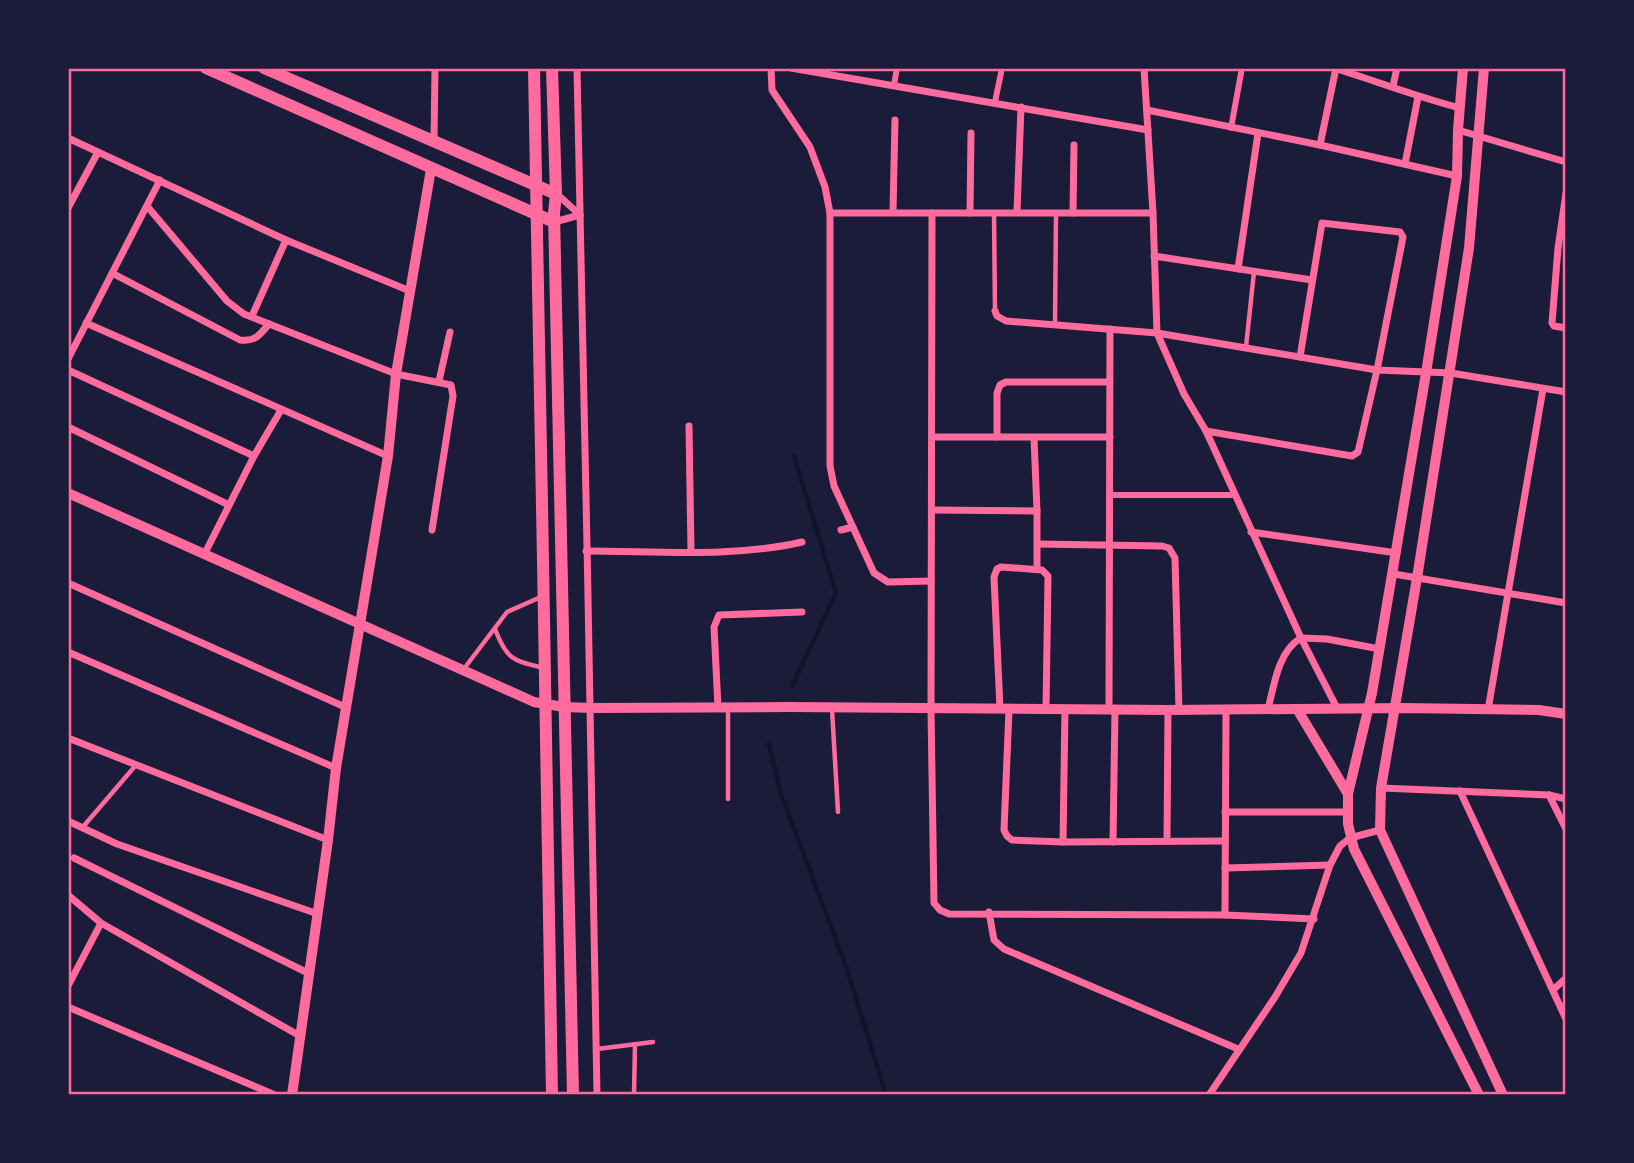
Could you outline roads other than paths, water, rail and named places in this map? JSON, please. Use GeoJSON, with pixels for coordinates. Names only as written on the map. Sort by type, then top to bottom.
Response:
{"type":"FeatureCollection","features":[{"type":"Feature","properties":{"kind":"main road"},"geometry":{"type":"LineString","coordinates":[[206,68],[554,222]]}},
{"type":"Feature","properties":{"kind":"main road"},"geometry":{"type":"LineString","coordinates":[[264,68],[281,71],[556,194]]}},
{"type":"Feature","properties":{"kind":"main road"},"geometry":{"type":"LineString","coordinates":[[534,68],[552,1095]]}},
{"type":"Feature","properties":{"kind":"main road"},"geometry":{"type":"LineString","coordinates":[[552,68],[573,1095]]}},
{"type":"Feature","properties":{"kind":"street"},"geometry":{"type":"LineString","coordinates":[[434,141],[436,68]]}},
{"type":"Feature","properties":{"kind":"street"},"geometry":{"type":"LineString","coordinates":[[577,68],[586,551],[592,708],[597,1095]]}},
{"type":"Feature","properties":{"kind":"street"},"geometry":{"type":"LineString","coordinates":[[771,68],[772,90],[810,147],[825,187],[830,213],[830,466],[834,486],[874,573],[880,579],[888,582],[931,582]]}},
{"type":"Feature","properties":{"kind":"street"},"geometry":{"type":"LineString","coordinates":[[790,68],[1148,130]]}},
{"type":"Feature","properties":{"kind":"street"},"geometry":{"type":"LineString","coordinates":[[894,85],[897,68]]}},
{"type":"Feature","properties":{"kind":"street"},"geometry":{"type":"LineString","coordinates":[[995,103],[1002,68]]}},
{"type":"Feature","properties":{"kind":"street"},"geometry":{"type":"LineString","coordinates":[[1144,68],[1157,333],[1184,394],[1206,431],[1301,638],[1337,708]]}},
{"type":"Feature","properties":{"kind":"street"},"geometry":{"type":"LineString","coordinates":[[1231,128],[1242,68]]}},
{"type":"Feature","properties":{"kind":"street"},"geometry":{"type":"LineString","coordinates":[[1320,145],[1335,68],[1393,86],[1418,97],[1460,108]]}},
{"type":"Feature","properties":{"kind":"street"},"geometry":{"type":"LineString","coordinates":[[1393,86],[1397,68]]}},
{"type":"Feature","properties":{"kind":"street"},"geometry":{"type":"LineString","coordinates":[[1464,68],[1457,176],[1398,554],[1348,794],[1347,812],[1350,838],[1479,1095]]}},
{"type":"Feature","properties":{"kind":"street"},"geometry":{"type":"LineString","coordinates":[[1484,68],[1469,248],[1451,373],[1381,788],[1380,830],[1503,1095]]}},
{"type":"Feature","properties":{"kind":"street"},"geometry":{"type":"LineString","coordinates":[[1405,164],[1418,97]]}},
{"type":"Feature","properties":{"kind":"street"},"geometry":{"type":"LineString","coordinates":[[1017,211],[1021,107]]}},
{"type":"Feature","properties":{"kind":"street"},"geometry":{"type":"LineString","coordinates":[[1147,110],[1457,176]]}},
{"type":"Feature","properties":{"kind":"street"},"geometry":{"type":"LineString","coordinates":[[893,212],[895,120]]}},
{"type":"Feature","properties":{"kind":"street"},"geometry":{"type":"LineString","coordinates":[[1458,130],[1566,162]]}},
{"type":"Feature","properties":{"kind":"street"},"geometry":{"type":"LineString","coordinates":[[970,213],[971,133]]}},
{"type":"Feature","properties":{"kind":"street"},"geometry":{"type":"LineString","coordinates":[[1238,269],[1258,133]]}},
{"type":"Feature","properties":{"kind":"street"},"geometry":{"type":"LineString","coordinates":[[68,138],[286,240],[410,291]]}},
{"type":"Feature","properties":{"kind":"street"},"geometry":{"type":"LineString","coordinates":[[1073,145],[1073,213]]}},
{"type":"Feature","properties":{"kind":"street"},"geometry":{"type":"LineString","coordinates":[[68,208],[98,152]]}},
{"type":"Feature","properties":{"kind":"street"},"geometry":{"type":"LineString","coordinates":[[292,1095],[345,707],[388,456],[396,374],[431,169]]}},
{"type":"Feature","properties":{"kind":"street"},"geometry":{"type":"LineString","coordinates":[[68,359],[160,180]]}},
{"type":"Feature","properties":{"kind":"street"},"geometry":{"type":"LineString","coordinates":[[1566,193],[1553,325],[1566,328]]}},
{"type":"Feature","properties":{"kind":"street"},"geometry":{"type":"LineString","coordinates":[[556,194],[580,215]]}},
{"type":"Feature","properties":{"kind":"street"},"geometry":{"type":"LineString","coordinates":[[147,206],[236,309],[396,374],[451,385],[454,390],[432,530]]}},
{"type":"Feature","properties":{"kind":"street"},"geometry":{"type":"LineString","coordinates":[[830,213],[1153,213]]}},
{"type":"Feature","properties":{"kind":"street"},"geometry":{"type":"LineString","coordinates":[[932,213],[931,710],[934,903],[949,914],[989,912],[1225,915],[1314,919]]}},
{"type":"Feature","properties":{"kind":"street"},"geometry":{"type":"LineString","coordinates":[[554,222],[580,215]]}},
{"type":"Feature","properties":{"kind":"street"},"geometry":{"type":"LineString","coordinates":[[1206,431],[1352,456],[1360,448],[1403,237],[1397,231],[1322,223],[1300,357]]}},
{"type":"Feature","properties":{"kind":"street"},"geometry":{"type":"LineString","coordinates":[[252,316],[286,240]]}},
{"type":"Feature","properties":{"kind":"street"},"geometry":{"type":"LineString","coordinates":[[1154,256],[1311,280]]}},
{"type":"Feature","properties":{"kind":"street"},"geometry":{"type":"LineString","coordinates":[[112,273],[240,340],[250,341],[256,338],[270,324]]}},
{"type":"Feature","properties":{"kind":"street"},"geometry":{"type":"LineString","coordinates":[[995,311],[997,316],[1006,321],[1157,333],[1377,370],[1451,373],[1566,392]]}},
{"type":"Feature","properties":{"kind":"street"},"geometry":{"type":"LineString","coordinates":[[86,323],[388,456]]}},
{"type":"Feature","properties":{"kind":"street"},"geometry":{"type":"LineString","coordinates":[[1110,329],[1113,842]]}},
{"type":"Feature","properties":{"kind":"street"},"geometry":{"type":"LineString","coordinates":[[439,381],[450,332]]}},
{"type":"Feature","properties":{"kind":"street"},"geometry":{"type":"LineString","coordinates":[[68,370],[254,456]]}},
{"type":"Feature","properties":{"kind":"street"},"geometry":{"type":"LineString","coordinates":[[997,437],[997,393],[1000,385],[1006,382],[1110,382]]}},
{"type":"Feature","properties":{"kind":"street"},"geometry":{"type":"LineString","coordinates":[[1488,710],[1543,388]]}},
{"type":"Feature","properties":{"kind":"street"},"geometry":{"type":"LineString","coordinates":[[205,552],[281,410]]}},
{"type":"Feature","properties":{"kind":"street"},"geometry":{"type":"LineString","coordinates":[[689,426],[691,551]]}},
{"type":"Feature","properties":{"kind":"street"},"geometry":{"type":"LineString","coordinates":[[68,427],[229,505]]}},
{"type":"Feature","properties":{"kind":"street"},"geometry":{"type":"LineString","coordinates":[[932,437],[1110,437]]}},
{"type":"Feature","properties":{"kind":"street"},"geometry":{"type":"LineString","coordinates":[[1034,438],[1037,569]]}},
{"type":"Feature","properties":{"kind":"street"},"geometry":{"type":"LineString","coordinates":[[68,493],[205,552],[534,702],[547,705],[592,708],[790,707],[931,710],[1395,708],[1539,710],[1566,714]]}},
{"type":"Feature","properties":{"kind":"street"},"geometry":{"type":"LineString","coordinates":[[1110,495],[1234,495]]}},
{"type":"Feature","properties":{"kind":"street"},"geometry":{"type":"LineString","coordinates":[[932,510],[1037,511]]}},
{"type":"Feature","properties":{"kind":"street"},"geometry":{"type":"LineString","coordinates":[[841,530],[853,527]]}},
{"type":"Feature","properties":{"kind":"street"},"geometry":{"type":"LineString","coordinates":[[1251,532],[1398,554]]}},
{"type":"Feature","properties":{"kind":"street"},"geometry":{"type":"LineString","coordinates":[[586,551],[749,550],[803,542]]}},
{"type":"Feature","properties":{"kind":"street"},"geometry":{"type":"LineString","coordinates":[[1038,544],[1162,547],[1169,548],[1175,558],[1173,710],[1167,841]]}},
{"type":"Feature","properties":{"kind":"street"},"geometry":{"type":"LineString","coordinates":[[1046,709],[1048,576],[1044,570],[1001,567],[995,572],[1005,709],[1004,830],[1007,836],[1019,842],[1225,841]]}},
{"type":"Feature","properties":{"kind":"street"},"geometry":{"type":"LineString","coordinates":[[1394,574],[1566,603]]}},
{"type":"Feature","properties":{"kind":"street"},"geometry":{"type":"LineString","coordinates":[[68,583],[345,707]]}},
{"type":"Feature","properties":{"kind":"street"},"geometry":{"type":"LineString","coordinates":[[723,707],[714,627],[719,615],[802,612]]}},
{"type":"Feature","properties":{"kind":"street"},"geometry":{"type":"LineString","coordinates":[[1268,709],[1280,663],[1294,641],[1301,638],[1327,639],[1380,649]]}},
{"type":"Feature","properties":{"kind":"street"},"geometry":{"type":"LineString","coordinates":[[68,652],[336,768]]}},
{"type":"Feature","properties":{"kind":"street"},"geometry":{"type":"LineString","coordinates":[[1063,842],[1065,709]]}},
{"type":"Feature","properties":{"kind":"street"},"geometry":{"type":"LineString","coordinates":[[1225,915],[1226,709]]}},
{"type":"Feature","properties":{"kind":"street"},"geometry":{"type":"LineString","coordinates":[[1297,709],[1348,794]]}},
{"type":"Feature","properties":{"kind":"street"},"geometry":{"type":"LineString","coordinates":[[68,738],[328,840]]}},
{"type":"Feature","properties":{"kind":"street"},"geometry":{"type":"LineString","coordinates":[[1381,788],[1549,795],[1566,799]]}},
{"type":"Feature","properties":{"kind":"street"},"geometry":{"type":"LineString","coordinates":[[1460,791],[1553,990],[1562,1002],[1566,1018]]}},
{"type":"Feature","properties":{"kind":"street"},"geometry":{"type":"LineString","coordinates":[[1549,795],[1566,829]]}},
{"type":"Feature","properties":{"kind":"street"},"geometry":{"type":"LineString","coordinates":[[1225,812],[1347,812]]}},
{"type":"Feature","properties":{"kind":"street"},"geometry":{"type":"LineString","coordinates":[[68,821],[117,844],[317,914]]}},
{"type":"Feature","properties":{"kind":"street"},"geometry":{"type":"LineString","coordinates":[[1209,1095],[1292,970],[1314,919],[1330,865],[1340,846],[1350,838],[1380,830]]}},
{"type":"Feature","properties":{"kind":"street"},"geometry":{"type":"LineString","coordinates":[[74,858],[308,973]]}},
{"type":"Feature","properties":{"kind":"street"},"geometry":{"type":"LineString","coordinates":[[1225,868],[1330,865]]}},
{"type":"Feature","properties":{"kind":"street"},"geometry":{"type":"LineString","coordinates":[[68,895],[101,923],[300,1036]]}},
{"type":"Feature","properties":{"kind":"street"},"geometry":{"type":"LineString","coordinates":[[989,912],[994,940],[1004,949],[1238,1049]]}},
{"type":"Feature","properties":{"kind":"street"},"geometry":{"type":"LineString","coordinates":[[68,986],[72,971],[101,923]]}},
{"type":"Feature","properties":{"kind":"street"},"geometry":{"type":"LineString","coordinates":[[1553,990],[1566,978]]}},
{"type":"Feature","properties":{"kind":"street"},"geometry":{"type":"LineString","coordinates":[[68,1007],[275,1095]]}},
{"type":"Feature","properties":{"kind":"street"},"geometry":{"type":"LineString","coordinates":[[1461,1056],[1481,1048]]}},
{"type":"Feature","properties":{"kind":"lane"},"geometry":{"type":"LineString","coordinates":[[994,212],[995,311]]}},
{"type":"Feature","properties":{"kind":"lane"},"geometry":{"type":"LineString","coordinates":[[1055,325],[1056,213]]}},
{"type":"Feature","properties":{"kind":"lane"},"geometry":{"type":"LineString","coordinates":[[1245,348],[1254,271]]}},
{"type":"Feature","properties":{"kind":"lane"},"geometry":{"type":"LineString","coordinates":[[463,670],[507,612],[530,600],[545,596]]}},
{"type":"Feature","properties":{"kind":"lane"},"geometry":{"type":"LineString","coordinates":[[495,628],[503,651],[521,662],[546,668]]}},
{"type":"Feature","properties":{"kind":"lane"},"geometry":{"type":"LineString","coordinates":[[723,707],[728,799]]}},
{"type":"Feature","properties":{"kind":"lane"},"geometry":{"type":"LineString","coordinates":[[832,708],[838,812]]}},
{"type":"Feature","properties":{"kind":"lane"},"geometry":{"type":"LineString","coordinates":[[82,828],[136,765]]}},
{"type":"Feature","properties":{"kind":"lane"},"geometry":{"type":"LineString","coordinates":[[597,1049],[653,1042]]}},
{"type":"Feature","properties":{"kind":"lane"},"geometry":{"type":"LineString","coordinates":[[634,1095],[635,1044]]}},
{"type":"Feature","properties":{"kind":"waterway"},"geometry":{"type":"LineString","coordinates":[[792,686],[836,593],[794,456]]}},
{"type":"Feature","properties":{"kind":"waterway"},"geometry":{"type":"LineString","coordinates":[[769,744],[781,794],[847,969],[886,1095]]}}]}
